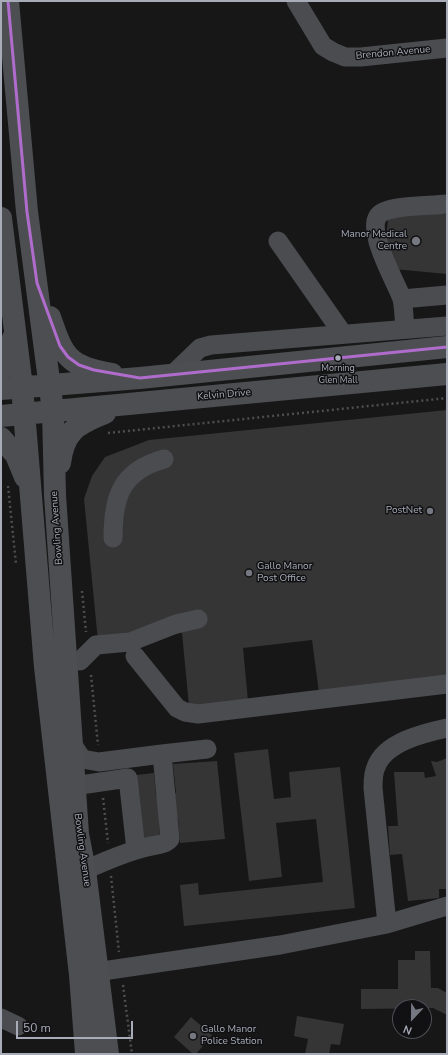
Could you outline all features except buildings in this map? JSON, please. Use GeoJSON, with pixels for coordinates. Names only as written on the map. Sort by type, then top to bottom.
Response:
{"type":"FeatureCollection","features":[{"type":"Feature","properties":{"kind":"main road","name":"Bowling Avenue"},"geometry":{"type":"LineString","coordinates":[[8,1],[27,212],[53,412],[55,495],[71,742],[67,787],[89,973],[108,1054]]}},
{"type":"Feature","properties":{"kind":"main road","name":"Bowling Avenue"},"geometry":{"type":"LineString","coordinates":[[1,218],[15,331],[11,388],[24,414],[32,495],[45,667],[67,787],[85,870],[89,973],[86,1054]]}},
{"type":"Feature","properties":{"kind":"main road"},"geometry":{"type":"LineString","coordinates":[[37,283],[60,346],[68,357],[79,365],[94,370],[140,378]]}},
{"type":"Feature","properties":{"kind":"main road"},"geometry":{"type":"LineString","coordinates":[[1,370],[9,352],[15,331]]}},
{"type":"Feature","properties":{"kind":"main road"},"geometry":{"type":"LineString","coordinates":[[11,388],[140,378],[447,347]]}},
{"type":"Feature","properties":{"kind":"main road","name":"Kelvin Drive"},"geometry":{"type":"LineString","coordinates":[[1,416],[447,374]]}},
{"type":"Feature","properties":{"kind":"main road"},"geometry":{"type":"LineString","coordinates":[[55,495],[63,445],[73,429],[93,418],[133,403]]}},
{"type":"Feature","properties":{"kind":"main road"},"geometry":{"type":"LineString","coordinates":[[1,438],[16,455],[32,495]]}},
{"type":"Feature","properties":{"kind":"street","name":"Brendon Avenue"},"geometry":{"type":"LineString","coordinates":[[296,1],[323,46],[345,57],[362,57],[447,48]]}},
{"type":"Feature","properties":{"kind":"street"},"geometry":{"type":"LineString","coordinates":[[405,329],[402,299],[386,267],[377,237],[376,223],[378,216],[382,212],[394,209],[447,204]]}},
{"type":"Feature","properties":{"kind":"street"},"geometry":{"type":"LineString","coordinates":[[278,241],[343,334]]}},
{"type":"Feature","properties":{"kind":"street"},"geometry":{"type":"LineString","coordinates":[[402,299],[447,295]]}},
{"type":"Feature","properties":{"kind":"street"},"geometry":{"type":"LineString","coordinates":[[173,374],[200,348],[206,346],[447,326]]}},
{"type":"Feature","properties":{"kind":"street"},"geometry":{"type":"LineString","coordinates":[[113,538],[114,509],[122,488],[140,469],[152,462],[164,459]]}},
{"type":"Feature","properties":{"kind":"street"},"geometry":{"type":"LineString","coordinates":[[80,661],[96,645],[130,642],[176,624],[198,619]]}},
{"type":"Feature","properties":{"kind":"street"},"geometry":{"type":"LineString","coordinates":[[135,656],[177,708],[185,712],[198,714],[447,684]]}},
{"type":"Feature","properties":{"kind":"street"},"geometry":{"type":"LineString","coordinates":[[387,924],[373,788],[376,766],[380,759],[398,745],[432,731],[447,728]]}},
{"type":"Feature","properties":{"kind":"street"},"geometry":{"type":"LineString","coordinates":[[71,742],[82,759],[99,762],[207,749]]}},
{"type":"Feature","properties":{"kind":"street"},"geometry":{"type":"LineString","coordinates":[[85,870],[106,860],[164,843],[170,839],[162,754]]}},
{"type":"Feature","properties":{"kind":"street"},"geometry":{"type":"LineString","coordinates":[[126,758],[136,850]]}},
{"type":"Feature","properties":{"kind":"street"},"geometry":{"type":"LineString","coordinates":[[67,787],[128,778]]}},
{"type":"Feature","properties":{"kind":"street"},"geometry":{"type":"LineString","coordinates":[[89,973],[280,944],[387,924],[447,906]]}},
{"type":"Feature","properties":{"kind":"street"},"geometry":{"type":"LineString","coordinates":[[1,1018],[18,1026]]}},
{"type":"Feature","properties":{"kind":"transit line"},"geometry":{"type":"LineString","coordinates":[[8,1],[27,212],[37,283],[60,346],[68,357],[79,365],[94,370],[140,378],[447,347]]}},
{"type":"Feature","properties":{"kind":"place","name":"Manor Medical Centre"},"geometry":{"type":"Point","coordinates":[416,241]}},
{"type":"Feature","properties":{"kind":"place","name":"Morning Glen Mall"},"geometry":{"type":"Point","coordinates":[338,358]}},
{"type":"Feature","properties":{"kind":"place","name":"PostNet"},"geometry":{"type":"Point","coordinates":[430,511]}},
{"type":"Feature","properties":{"kind":"place","name":"Gallo Manor Post Office"},"geometry":{"type":"Point","coordinates":[249,573]}},
{"type":"Feature","properties":{"kind":"place","name":"Gallo Manor Police Station"},"geometry":{"type":"Point","coordinates":[193,1036]}}]}
